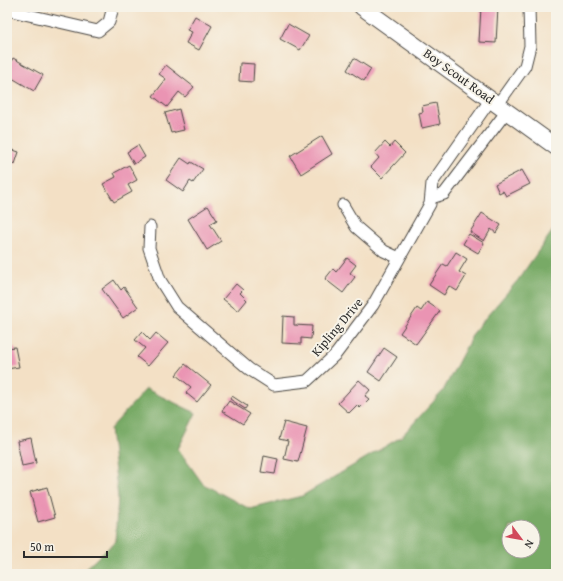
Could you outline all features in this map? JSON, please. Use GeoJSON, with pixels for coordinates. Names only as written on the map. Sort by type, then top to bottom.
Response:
{"type":"FeatureCollection","features":[{"type":"Feature","properties":{"kind":"street"},"geometry":{"type":"LineString","coordinates":[[9,13],[98,31],[109,22],[113,7]]}},
{"type":"Feature","properties":{"kind":"street","name":"Boy Scout Road"},"geometry":{"type":"LineString","coordinates":[[362,7],[556,147]]}},
{"type":"Feature","properties":{"kind":"street","name":"Kipling Drive"},"geometry":{"type":"LineString","coordinates":[[431,198],[444,194],[499,105],[526,66],[530,46],[529,7]]}},
{"type":"Feature","properties":{"kind":"street","name":"Kipling Drive"},"geometry":{"type":"LineString","coordinates":[[150,227],[149,248],[160,280],[177,307],[249,369],[274,385],[307,381],[336,354],[373,305],[430,204],[432,183],[499,105]]}},
{"type":"Feature","properties":{"kind":"street"},"geometry":{"type":"LineString","coordinates":[[343,206],[356,227],[384,251],[399,258]]}},
{"type":"Feature","properties":{"kind":"green space"},"geometry":{"type":"Polygon","coordinates":[[[556,226],[556,574],[84,574],[83,571],[115,542],[118,497],[110,429],[146,389],[196,413],[178,449],[203,484],[250,509],[302,496],[401,437],[443,391],[475,330],[518,280],[556,226]]]}},
{"type":"Feature","properties":{"kind":"building"},"geometry":{"type":"Polygon","coordinates":[[[481,7],[498,7],[496,43],[479,42],[481,7]]]}},
{"type":"Feature","properties":{"kind":"building"},"geometry":{"type":"Polygon","coordinates":[[[195,16],[212,26],[199,50],[186,43],[192,32],[187,30],[195,16]]]}},
{"type":"Feature","properties":{"kind":"building"},"geometry":{"type":"Polygon","coordinates":[[[288,24],[309,36],[300,50],[280,39],[288,24]]]}},
{"type":"Feature","properties":{"kind":"building"},"geometry":{"type":"Polygon","coordinates":[[[13,58],[43,75],[34,91],[7,75],[7,69],[13,58]]]}},
{"type":"Feature","properties":{"kind":"building"},"geometry":{"type":"Polygon","coordinates":[[[354,58],[371,69],[364,81],[347,70],[354,58]]]}},
{"type":"Feature","properties":{"kind":"building"},"geometry":{"type":"Polygon","coordinates":[[[240,63],[254,64],[253,82],[239,81],[240,63]]]}},
{"type":"Feature","properties":{"kind":"building"},"geometry":{"type":"Polygon","coordinates":[[[166,65],[194,87],[185,97],[179,92],[167,107],[153,96],[166,79],[159,74],[166,65]]]}},
{"type":"Feature","properties":{"kind":"building"},"geometry":{"type":"Polygon","coordinates":[[[436,103],[440,124],[422,128],[419,113],[423,112],[422,106],[436,103]]]}},
{"type":"Feature","properties":{"kind":"building"},"geometry":{"type":"Polygon","coordinates":[[[179,109],[184,130],[171,133],[165,113],[179,109]]]}},
{"type":"Feature","properties":{"kind":"building"},"geometry":{"type":"Polygon","coordinates":[[[322,136],[332,154],[301,174],[290,156],[322,136]]]}},
{"type":"Feature","properties":{"kind":"building"},"geometry":{"type":"Polygon","coordinates":[[[385,142],[390,147],[394,142],[405,153],[382,178],[371,167],[379,158],[375,153],[385,142]]]}},
{"type":"Feature","properties":{"kind":"building"},"geometry":{"type":"Polygon","coordinates":[[[138,145],[145,157],[134,164],[127,152],[138,145]]]}},
{"type":"Feature","properties":{"kind":"building"},"geometry":{"type":"Polygon","coordinates":[[[7,148],[19,152],[15,164],[7,161],[7,148]]]}},
{"type":"Feature","properties":{"kind":"building"},"geometry":{"type":"Polygon","coordinates":[[[181,158],[190,164],[191,162],[203,169],[193,183],[190,181],[183,192],[166,180],[181,158]]]}},
{"type":"Feature","properties":{"kind":"building"},"geometry":{"type":"Polygon","coordinates":[[[129,165],[137,180],[128,185],[132,192],[114,202],[103,184],[116,177],[114,173],[129,165]]]}},
{"type":"Feature","properties":{"kind":"building"},"geometry":{"type":"Polygon","coordinates":[[[522,170],[530,184],[506,196],[503,191],[499,193],[495,184],[522,170]]]}},
{"type":"Feature","properties":{"kind":"building"},"geometry":{"type":"Polygon","coordinates":[[[208,206],[217,220],[210,224],[221,241],[207,250],[188,219],[208,206]]]}},
{"type":"Feature","properties":{"kind":"building"},"geometry":{"type":"Polygon","coordinates":[[[482,213],[501,225],[496,233],[491,229],[484,241],[470,232],[482,213]]]}},
{"type":"Feature","properties":{"kind":"building"},"geometry":{"type":"Polygon","coordinates":[[[469,234],[484,243],[478,253],[463,244],[469,234]]]}},
{"type":"Feature","properties":{"kind":"building"},"geometry":{"type":"Polygon","coordinates":[[[456,252],[467,259],[459,272],[466,276],[457,291],[449,286],[444,295],[429,285],[443,264],[447,266],[456,252]]]}},
{"type":"Feature","properties":{"kind":"building"},"geometry":{"type":"Polygon","coordinates":[[[347,258],[356,265],[350,273],[355,277],[343,293],[325,279],[333,269],[336,272],[347,258]]]}},
{"type":"Feature","properties":{"kind":"building"},"geometry":{"type":"Polygon","coordinates":[[[114,280],[121,290],[124,287],[138,307],[123,318],[102,289],[114,280]]]}},
{"type":"Feature","properties":{"kind":"building"},"geometry":{"type":"Polygon","coordinates":[[[236,284],[243,290],[240,293],[247,300],[238,311],[223,299],[236,284]]]}},
{"type":"Feature","properties":{"kind":"building"},"geometry":{"type":"Polygon","coordinates":[[[427,302],[440,311],[416,344],[400,333],[417,308],[421,311],[427,302]]]}},
{"type":"Feature","properties":{"kind":"building"},"geometry":{"type":"Polygon","coordinates":[[[283,316],[294,317],[294,325],[312,326],[311,339],[301,338],[301,344],[282,343],[283,316]]]}},
{"type":"Feature","properties":{"kind":"building"},"geometry":{"type":"Polygon","coordinates":[[[142,332],[150,340],[156,333],[168,343],[148,366],[137,357],[145,348],[135,340],[142,332]]]}},
{"type":"Feature","properties":{"kind":"building"},"geometry":{"type":"Polygon","coordinates":[[[15,347],[19,367],[7,369],[7,348],[15,347]]]}},
{"type":"Feature","properties":{"kind":"building"},"geometry":{"type":"Polygon","coordinates":[[[384,348],[397,357],[381,381],[368,372],[384,348]]]}},
{"type":"Feature","properties":{"kind":"building"},"geometry":{"type":"Polygon","coordinates":[[[185,364],[211,385],[197,402],[186,393],[191,387],[176,375],[185,364]]]}},
{"type":"Feature","properties":{"kind":"building"},"geometry":{"type":"Polygon","coordinates":[[[359,380],[370,390],[365,396],[369,399],[360,408],[357,405],[349,413],[338,403],[359,380]]]}},
{"type":"Feature","properties":{"kind":"building"},"geometry":{"type":"Polygon","coordinates":[[[232,396],[247,406],[245,409],[230,399],[232,396]]]}},
{"type":"Feature","properties":{"kind":"building"},"geometry":{"type":"Polygon","coordinates":[[[229,401],[250,414],[243,424],[222,411],[229,401]]]}},
{"type":"Feature","properties":{"kind":"building"},"geometry":{"type":"Polygon","coordinates":[[[284,422],[307,428],[298,462],[284,459],[288,441],[279,439],[284,422]]]}},
{"type":"Feature","properties":{"kind":"building"},"geometry":{"type":"Polygon","coordinates":[[[31,438],[36,463],[22,466],[17,441],[31,438]]]}},
{"type":"Feature","properties":{"kind":"building"},"geometry":{"type":"Polygon","coordinates":[[[264,456],[278,459],[275,474],[261,472],[264,456]]]}},
{"type":"Feature","properties":{"kind":"building"},"geometry":{"type":"Polygon","coordinates":[[[47,487],[55,517],[38,522],[30,492],[47,487]]]}}]}
